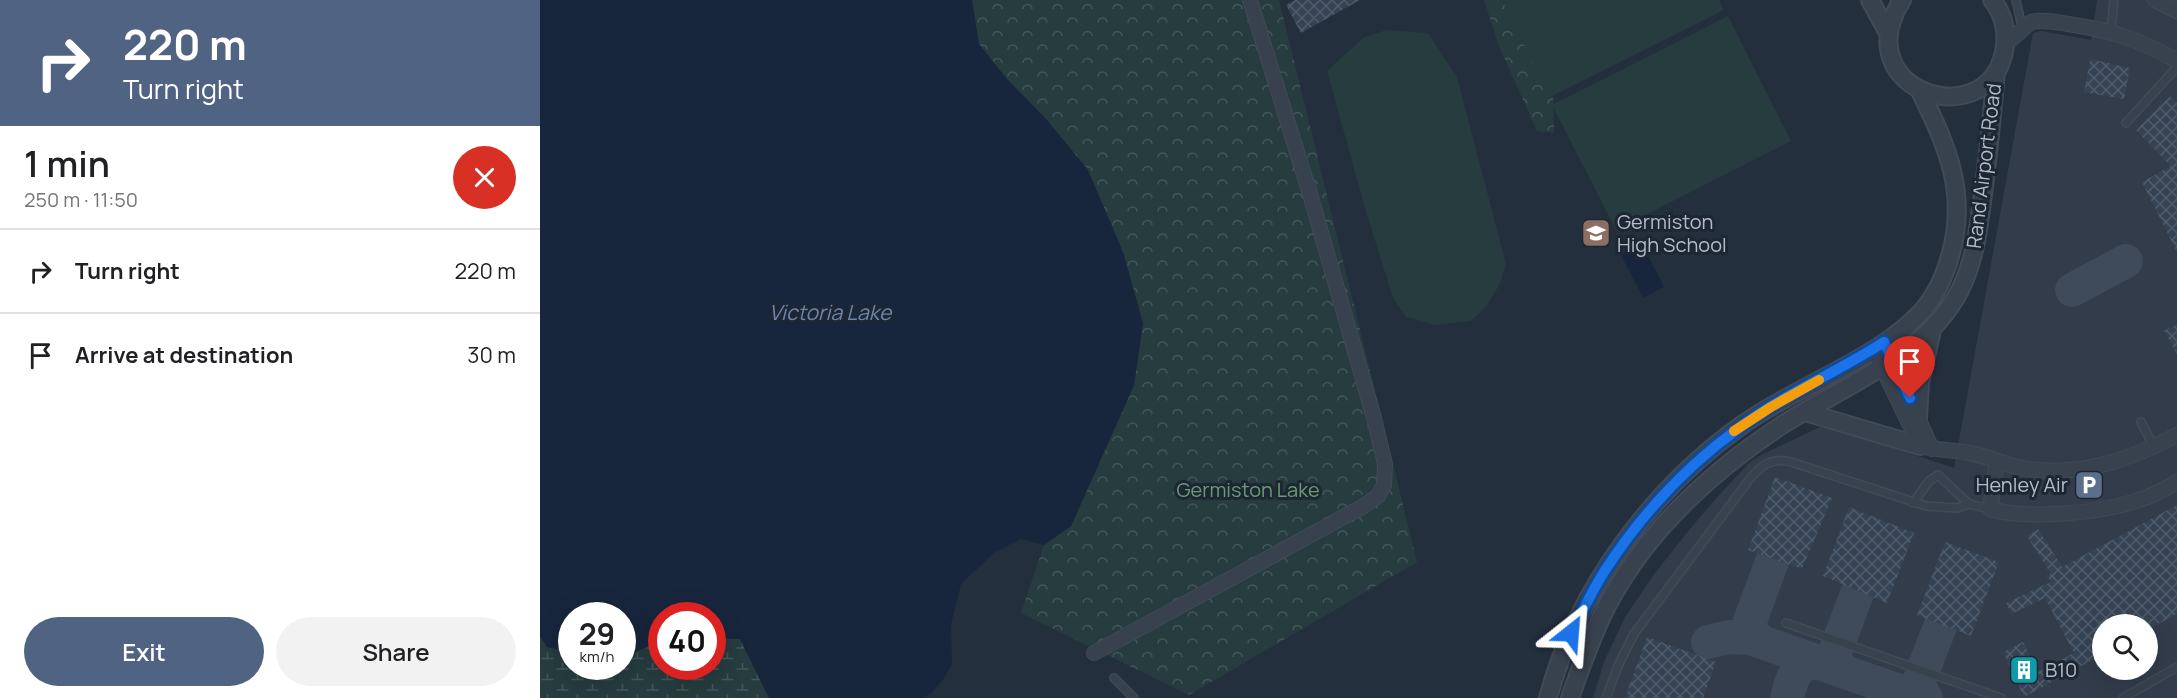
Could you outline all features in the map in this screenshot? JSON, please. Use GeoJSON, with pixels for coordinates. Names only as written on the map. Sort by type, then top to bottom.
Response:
{"type":"FeatureCollection","features":[{"type":"Feature","properties":{"kind":"street"},"geometry":{"type":"LineString","coordinates":[[1094,652],[1362,507],[1378,496],[1384,485],[1385,464],[1374,418],[1310,194],[1250,0]]}},
{"type":"Feature","properties":{"kind":"street","name":"Rand Airport Road"},"geometry":{"type":"LineString","coordinates":[[1870,0],[1888,33],[1889,50],[1896,67],[1906,81],[1920,91],[1941,97],[1962,96],[1981,87],[1996,72],[2003,58],[2006,44]]}},
{"type":"Feature","properties":{"kind":"street"},"geometry":{"type":"LineString","coordinates":[[1888,33],[1893,15],[1902,0]]}},
{"type":"Feature","properties":{"kind":"street"},"geometry":{"type":"LineString","coordinates":[[1992,0],[2004,22],[2006,44]]}},
{"type":"Feature","properties":{"kind":"street"},"geometry":{"type":"LineString","coordinates":[[2155,0],[2177,11]]}},
{"type":"Feature","properties":{"kind":"street"},"geometry":{"type":"LineString","coordinates":[[2006,44],[2022,27],[2038,21],[2111,31],[2141,42],[2177,61]]}},
{"type":"Feature","properties":{"kind":"street","name":"Rand Airport Road"},"geometry":{"type":"LineString","coordinates":[[1570,698],[1590,642],[1608,604],[1653,538],[1691,495],[1736,457],[1887,363],[1932,330],[1950,307],[1960,290],[1977,242],[1996,72]]}},
{"type":"Feature","properties":{"kind":"street","name":"Rand Airport Road"},"geometry":{"type":"LineString","coordinates":[[1548,698],[1571,633],[1603,573],[1639,523],[1674,484],[1719,443],[1743,425],[1878,345],[1913,321],[1931,301],[1944,278],[1956,238],[1958,202],[1954,173],[1943,139],[1920,91]]}},
{"type":"Feature","properties":{"kind":"street"},"geometry":{"type":"LineString","coordinates":[[1918,418],[1920,383],[1932,330]]}},
{"type":"Feature","properties":{"kind":"street"},"geometry":{"type":"LineString","coordinates":[[1878,345],[1926,448]]}},
{"type":"Feature","properties":{"kind":"street"},"geometry":{"type":"LineString","coordinates":[[1887,363],[1918,418],[1926,448]]}},
{"type":"Feature","properties":{"kind":"street"},"geometry":{"type":"LineString","coordinates":[[1805,412],[1926,448],[1969,452],[2024,469],[2076,470],[2116,462],[2177,435]]}},
{"type":"Feature","properties":{"kind":"street"},"geometry":{"type":"LineString","coordinates":[[1997,462],[1990,509],[2005,513],[2045,514],[2113,507],[2140,500],[2177,482]]}},
{"type":"Feature","properties":{"kind":"lane"},"geometry":{"type":"LineString","coordinates":[[2016,0],[2022,27]]}},
{"type":"Feature","properties":{"kind":"lane"},"geometry":{"type":"LineString","coordinates":[[2111,31],[2114,0]]}},
{"type":"Feature","properties":{"kind":"lane"},"geometry":{"type":"LineString","coordinates":[[2126,123],[2177,67]]}},
{"type":"Feature","properties":{"kind":"lane"},"geometry":{"type":"LineString","coordinates":[[2141,422],[2154,447]]}},
{"type":"Feature","properties":{"kind":"lane"},"geometry":{"type":"LineString","coordinates":[[1606,698],[1618,666],[1634,634],[1749,480],[1763,465],[1778,460],[1791,462],[1935,508],[1950,509],[1969,504],[1990,509]]}},
{"type":"Feature","properties":{"kind":"lane"},"geometry":{"type":"LineString","coordinates":[[1914,503],[1929,481],[1938,475],[1969,504]]}},
{"type":"Feature","properties":{"kind":"lane"},"geometry":{"type":"LineString","coordinates":[[1786,623],[2001,698]]}},
{"type":"Feature","properties":{"kind":"lane"},"geometry":{"type":"LineString","coordinates":[[2123,698],[2177,667]]}},
{"type":"Feature","properties":{"kind":"lane"},"geometry":{"type":"LineString","coordinates":[[1114,678],[1134,698]]}},
{"type":"Feature","properties":{"kind":"shaded area"},"geometry":{"type":"Polygon","coordinates":[[[2097,0],[2177,0],[2177,698],[1593,698],[1604,662],[1625,617],[1655,573],[1720,494],[1749,463],[1761,455],[1820,427],[1835,429],[1954,468],[2033,33],[2042,31],[2091,40],[2097,0]]]}},
{"type":"Feature","properties":{"kind":"green space","name":"Germiston Lake"},"geometry":{"type":"Polygon","coordinates":[[[972,0],[1279,0],[1417,562],[1189,695],[1021,613],[1044,545],[1071,526],[1134,385],[1143,323],[1006,78],[978,44],[972,0]]]}},
{"type":"Feature","properties":{"kind":"green space"},"geometry":{"type":"Polygon","coordinates":[[[1484,0],[1525,0],[1553,80],[1554,133],[1537,131],[1498,44],[1484,0]]]}},
{"type":"Feature","properties":{"kind":"green space"},"geometry":{"type":"Polygon","coordinates":[[[1502,0],[1719,0],[1724,10],[1550,97],[1502,0]]]}},
{"type":"Feature","properties":{"kind":"green space"},"geometry":{"type":"Polygon","coordinates":[[[1728,16],[1791,141],[1616,230],[1552,105],[1728,16]]]}},
{"type":"Feature","properties":{"kind":"green space"},"geometry":{"type":"Polygon","coordinates":[[[1386,30],[1428,33],[1457,77],[1506,264],[1500,284],[1486,307],[1471,321],[1435,325],[1406,317],[1393,298],[1365,208],[1327,71],[1363,38],[1386,30]]]}},
{"type":"Feature","properties":{"kind":"green space"},"geometry":{"type":"Polygon","coordinates":[[[540,636],[547,647],[558,649],[558,680],[636,680],[636,652],[648,646],[648,680],[726,680],[726,638],[740,639],[769,698],[540,698],[540,636]]]}},
{"type":"Feature","properties":{"kind":"water","name":"Victoria Lake"},"geometry":{"type":"Polygon","coordinates":[[[540,0],[972,0],[979,44],[1006,78],[1047,120],[1088,170],[1123,252],[1143,323],[1134,385],[1071,526],[1044,545],[1021,539],[995,552],[961,584],[951,624],[952,664],[932,693],[924,698],[769,698],[740,639],[726,638],[726,602],[648,602],[648,646],[636,652],[636,602],[558,602],[558,649],[547,647],[540,636],[540,0]]]}},
{"type":"Feature","properties":{"kind":"water"},"geometry":{"type":"Polygon","coordinates":[[[1642,244],[1664,287],[1643,298],[1621,255],[1642,244]]]}},
{"type":"Feature","properties":{"kind":"building"},"geometry":{"type":"Polygon","coordinates":[[[1295,0],[1360,0],[1301,33],[1286,5],[1295,0]]]}},
{"type":"Feature","properties":{"kind":"building"},"geometry":{"type":"Polygon","coordinates":[[[2090,59],[2130,68],[2124,99],[2084,92],[2090,59]]]}},
{"type":"Feature","properties":{"kind":"building"},"geometry":{"type":"Polygon","coordinates":[[[2170,96],[2177,103],[2177,252],[2142,182],[2171,166],[2136,130],[2170,96]]]}},
{"type":"Feature","properties":{"kind":"building"},"geometry":{"type":"Polygon","coordinates":[[[2177,324],[2177,354],[2164,331],[2177,324]]]}},
{"type":"Feature","properties":{"kind":"building"},"geometry":{"type":"Polygon","coordinates":[[[1775,477],[1832,498],[1802,569],[1748,550],[1775,477]]]}},
{"type":"Feature","properties":{"kind":"building"},"geometry":{"type":"Polygon","coordinates":[[[2177,505],[2177,614],[2158,624],[2158,614],[2092,614],[2092,660],[2024,697],[2003,652],[2023,642],[2038,672],[2074,653],[2045,598],[2011,614],[2006,603],[2051,582],[2047,576],[2051,574],[2027,536],[2038,529],[2062,567],[2177,505]]]}},
{"type":"Feature","properties":{"kind":"building"},"geometry":{"type":"Polygon","coordinates":[[[1849,507],[1914,533],[1887,603],[1823,576],[1849,507]]]}},
{"type":"Feature","properties":{"kind":"building"},"geometry":{"type":"Polygon","coordinates":[[[1945,542],[1999,562],[1971,636],[1917,615],[1945,542]]]}},
{"type":"Feature","properties":{"kind":"building"},"geometry":{"type":"Polygon","coordinates":[[[1647,637],[1716,662],[1703,698],[1625,698],[1647,637]]]}},
{"type":"Feature","properties":{"kind":"taxiway"},"geometry":{"type":"LineString","coordinates":[[2072,290],[2126,261]]}},
{"type":"Feature","properties":{"kind":"taxiway"},"geometry":{"type":"LineString","coordinates":[[1762,642],[1753,634],[1749,624],[1773,559]]}},
{"type":"Feature","properties":{"kind":"taxiway"},"geometry":{"type":"LineString","coordinates":[[1844,671],[1835,662],[1835,652],[1858,591]]}},
{"type":"Feature","properties":{"kind":"taxiway"},"geometry":{"type":"LineString","coordinates":[[1926,698],[1920,689],[1919,681],[1941,624]]}},
{"type":"Feature","properties":{"kind":"taxiway"},"geometry":{"type":"LineString","coordinates":[[1708,642],[1729,637],[1750,638],[1822,663]]}},
{"type":"Feature","properties":{"kind":"taxiway"},"geometry":{"type":"LineString","coordinates":[[1787,698],[1798,669],[1816,662],[1920,698]]}},
{"type":"Feature","properties":{"kind":"slow traffic"},"geometry":{"type":"LineString","coordinates":[[1734,431],[1819,380]]}},
{"type":"Feature","properties":{"kind":"place","name":"Germiston High School"},"geometry":{"type":"Point","coordinates":[1596,233]}},
{"type":"Feature","properties":{"kind":"place","name":"Henley Air"},"geometry":{"type":"Point","coordinates":[2089,485]}},
{"type":"Feature","properties":{"kind":"place","name":"B10"},"geometry":{"type":"Point","coordinates":[2024,670]}},
{"type":"Feature","properties":{"kind":"route"},"geometry":{"type":"LineString","coordinates":[[1571,633],[1603,573],[1639,523],[1674,484],[1719,443],[1743,425],[1884,342],[1910,398]]}}]}
